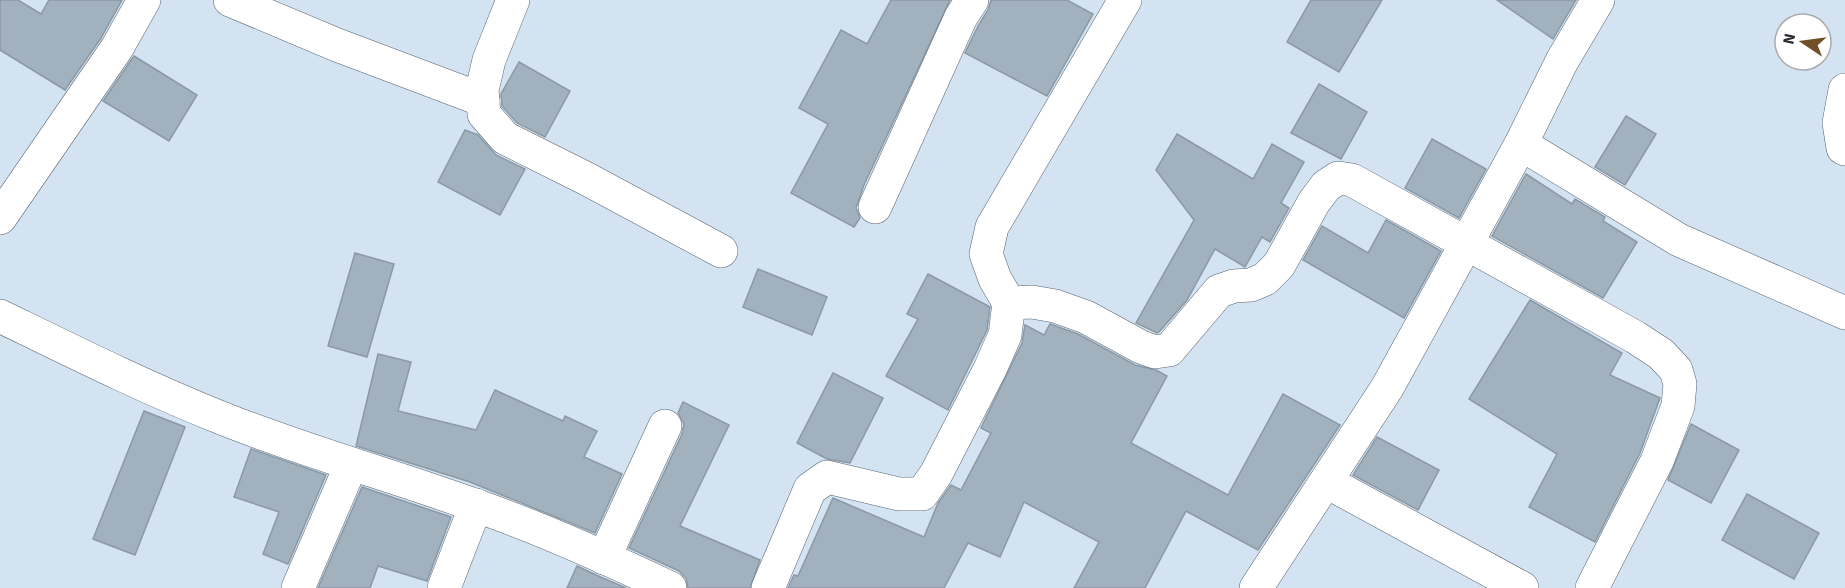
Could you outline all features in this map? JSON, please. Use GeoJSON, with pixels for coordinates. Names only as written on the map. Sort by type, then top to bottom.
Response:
{"type":"FeatureCollection","features":[{"type":"Feature","properties":{"kind":"street"},"geometry":{"type":"LineString","coordinates":[[0,218],[9,201],[117,48],[144,0]]}},
{"type":"Feature","properties":{"kind":"street"},"geometry":{"type":"LineString","coordinates":[[230,0],[337,45],[483,100]]}},
{"type":"Feature","properties":{"kind":"street"},"geometry":{"type":"LineString","coordinates":[[513,0],[489,60],[482,90],[484,114],[505,138],[721,250]]}},
{"type":"Feature","properties":{"kind":"street"},"geometry":{"type":"LineString","coordinates":[[875,207],[961,17],[972,0]]}},
{"type":"Feature","properties":{"kind":"street"},"geometry":{"type":"LineString","coordinates":[[768,588],[810,489],[827,477],[899,494],[922,494],[936,474],[1005,335],[1009,303],[995,279],[986,254],[992,227],[1125,0]]}},
{"type":"Feature","properties":{"kind":"street"},"geometry":{"type":"LineString","coordinates":[[1256,588],[1387,388],[1521,144],[1562,61],[1598,0]]}},
{"type":"Feature","properties":{"kind":"street"},"geometry":{"type":"LineString","coordinates":[[1845,90],[1839,123],[1845,149]]}},
{"type":"Feature","properties":{"kind":"street"},"geometry":{"type":"LineString","coordinates":[[1521,144],[1679,240],[1845,313]]}},
{"type":"Feature","properties":{"kind":"street"},"geometry":{"type":"LineString","coordinates":[[1009,303],[1032,302],[1055,306],[1086,317],[1141,347],[1155,352],[1168,350],[1219,291],[1234,286],[1251,285],[1265,279],[1279,265],[1314,202],[1326,186],[1338,178],[1352,180],[1635,337],[1661,354],[1676,370],[1680,384],[1678,406],[1657,461],[1592,588]]}},
{"type":"Feature","properties":{"kind":"street"},"geometry":{"type":"LineString","coordinates":[[0,316],[97,364],[219,418],[351,465],[476,505],[670,588]]}},
{"type":"Feature","properties":{"kind":"street"},"geometry":{"type":"LineString","coordinates":[[604,558],[664,426]]}},
{"type":"Feature","properties":{"kind":"street"},"geometry":{"type":"LineString","coordinates":[[298,588],[351,465]]}},
{"type":"Feature","properties":{"kind":"street"},"geometry":{"type":"LineString","coordinates":[[1327,482],[1522,588]]}},
{"type":"Feature","properties":{"kind":"street"},"geometry":{"type":"LineString","coordinates":[[444,588],[476,505]]}},
{"type":"Feature","properties":{"kind":"building"},"geometry":{"type":"Polygon","coordinates":[[[0,0],[18,0],[41,14],[49,0],[122,0],[101,38],[65,90],[0,50],[0,0]]]}},
{"type":"Feature","properties":{"kind":"building"},"geometry":{"type":"Polygon","coordinates":[[[891,0],[950,0],[864,185],[856,208],[860,218],[854,227],[791,193],[828,124],[799,108],[841,30],[867,44],[891,0]]]}},
{"type":"Feature","properties":{"kind":"building"},"geometry":{"type":"Polygon","coordinates":[[[991,0],[1067,0],[1093,14],[1047,96],[965,53],[991,0]]]}},
{"type":"Feature","properties":{"kind":"building"},"geometry":{"type":"Polygon","coordinates":[[[1311,0],[1382,0],[1339,72],[1287,42],[1311,0]]]}},
{"type":"Feature","properties":{"kind":"building"},"geometry":{"type":"Polygon","coordinates":[[[1497,0],[1576,0],[1553,39],[1497,0]]]}},
{"type":"Feature","properties":{"kind":"building"},"geometry":{"type":"Polygon","coordinates":[[[134,56],[197,95],[169,141],[103,101],[134,56]]]}},
{"type":"Feature","properties":{"kind":"building"},"geometry":{"type":"Polygon","coordinates":[[[519,62],[570,91],[545,137],[517,123],[502,106],[501,94],[519,62]]]}},
{"type":"Feature","properties":{"kind":"building"},"geometry":{"type":"Polygon","coordinates":[[[1319,84],[1367,112],[1341,159],[1291,133],[1319,84]]]}},
{"type":"Feature","properties":{"kind":"building"},"geometry":{"type":"Polygon","coordinates":[[[1626,116],[1656,134],[1625,185],[1595,167],[1626,116]]]}},
{"type":"Feature","properties":{"kind":"building"},"geometry":{"type":"Polygon","coordinates":[[[465,130],[478,135],[496,155],[525,169],[500,215],[438,182],[465,130]]]}},
{"type":"Feature","properties":{"kind":"building"},"geometry":{"type":"Polygon","coordinates":[[[1177,134],[1253,179],[1272,144],[1304,162],[1281,203],[1289,208],[1270,242],[1262,237],[1245,267],[1215,249],[1187,300],[1157,333],[1136,323],[1194,220],[1156,170],[1177,134]]]}},
{"type":"Feature","properties":{"kind":"building"},"geometry":{"type":"Polygon","coordinates":[[[1432,139],[1486,169],[1459,218],[1405,188],[1432,139]]]}},
{"type":"Feature","properties":{"kind":"building"},"geometry":{"type":"Polygon","coordinates":[[[1526,174],[1572,204],[1575,199],[1605,217],[1603,221],[1637,242],[1603,298],[1492,236],[1526,174]]]}},
{"type":"Feature","properties":{"kind":"building"},"geometry":{"type":"Polygon","coordinates":[[[1386,220],[1441,251],[1404,318],[1303,260],[1322,226],[1368,253],[1386,220]]]}},
{"type":"Feature","properties":{"kind":"building"},"geometry":{"type":"Polygon","coordinates":[[[355,253],[394,264],[367,357],[328,346],[355,253]]]}},
{"type":"Feature","properties":{"kind":"building"},"geometry":{"type":"Polygon","coordinates":[[[758,269],[827,297],[812,335],[743,307],[758,269]]]}},
{"type":"Feature","properties":{"kind":"building"},"geometry":{"type":"Polygon","coordinates":[[[928,274],[990,307],[987,330],[948,410],[886,376],[918,319],[907,314],[928,274]]]}},
{"type":"Feature","properties":{"kind":"building"},"geometry":{"type":"Polygon","coordinates":[[[1530,300],[1622,353],[1610,375],[1660,398],[1640,453],[1595,542],[1529,507],[1557,454],[1469,399],[1530,300]]]}},
{"type":"Feature","properties":{"kind":"building"},"geometry":{"type":"Polygon","coordinates":[[[1050,324],[1078,334],[1135,365],[1156,370],[1167,376],[1131,443],[1228,495],[1283,394],[1340,425],[1258,550],[1186,511],[1145,588],[1074,588],[1099,542],[1024,502],[1000,557],[968,543],[944,588],[788,588],[794,575],[798,576],[833,498],[924,537],[938,503],[951,485],[961,490],[991,433],[981,428],[1022,343],[1025,325],[1044,335],[1050,324]]]}},
{"type":"Feature","properties":{"kind":"building"},"geometry":{"type":"Polygon","coordinates":[[[378,354],[411,362],[398,411],[476,430],[495,390],[563,421],[565,416],[597,431],[584,457],[622,474],[595,533],[470,482],[356,446],[378,354]]]}},
{"type":"Feature","properties":{"kind":"building"},"geometry":{"type":"Polygon","coordinates":[[[833,373],[883,398],[850,463],[827,459],[797,443],[833,373]]]}},
{"type":"Feature","properties":{"kind":"building"},"geometry":{"type":"Polygon","coordinates":[[[683,402],[729,425],[680,526],[760,560],[750,588],[688,588],[686,578],[679,571],[629,548],[682,434],[684,424],[678,413],[683,402]]]}},
{"type":"Feature","properties":{"kind":"building"},"geometry":{"type":"Polygon","coordinates":[[[144,411],[185,427],[135,555],[93,539],[144,411]]]}},
{"type":"Feature","properties":{"kind":"building"},"geometry":{"type":"Polygon","coordinates":[[[1691,424],[1739,450],[1711,503],[1668,480],[1691,424]]]}},
{"type":"Feature","properties":{"kind":"building"},"geometry":{"type":"Polygon","coordinates":[[[1377,437],[1439,470],[1418,510],[1353,475],[1377,437]]]}},
{"type":"Feature","properties":{"kind":"building"},"geometry":{"type":"Polygon","coordinates":[[[251,449],[326,475],[288,564],[263,554],[279,512],[234,497],[251,449]]]}},
{"type":"Feature","properties":{"kind":"building"},"geometry":{"type":"Polygon","coordinates":[[[362,487],[451,517],[427,581],[378,566],[370,588],[318,588],[362,487]]]}},
{"type":"Feature","properties":{"kind":"building"},"geometry":{"type":"Polygon","coordinates":[[[1747,494],[1819,533],[1794,579],[1722,540],[1747,494]]]}},
{"type":"Feature","properties":{"kind":"building"},"geometry":{"type":"Polygon","coordinates":[[[577,566],[596,575],[626,588],[567,588],[577,566]]]}}]}
